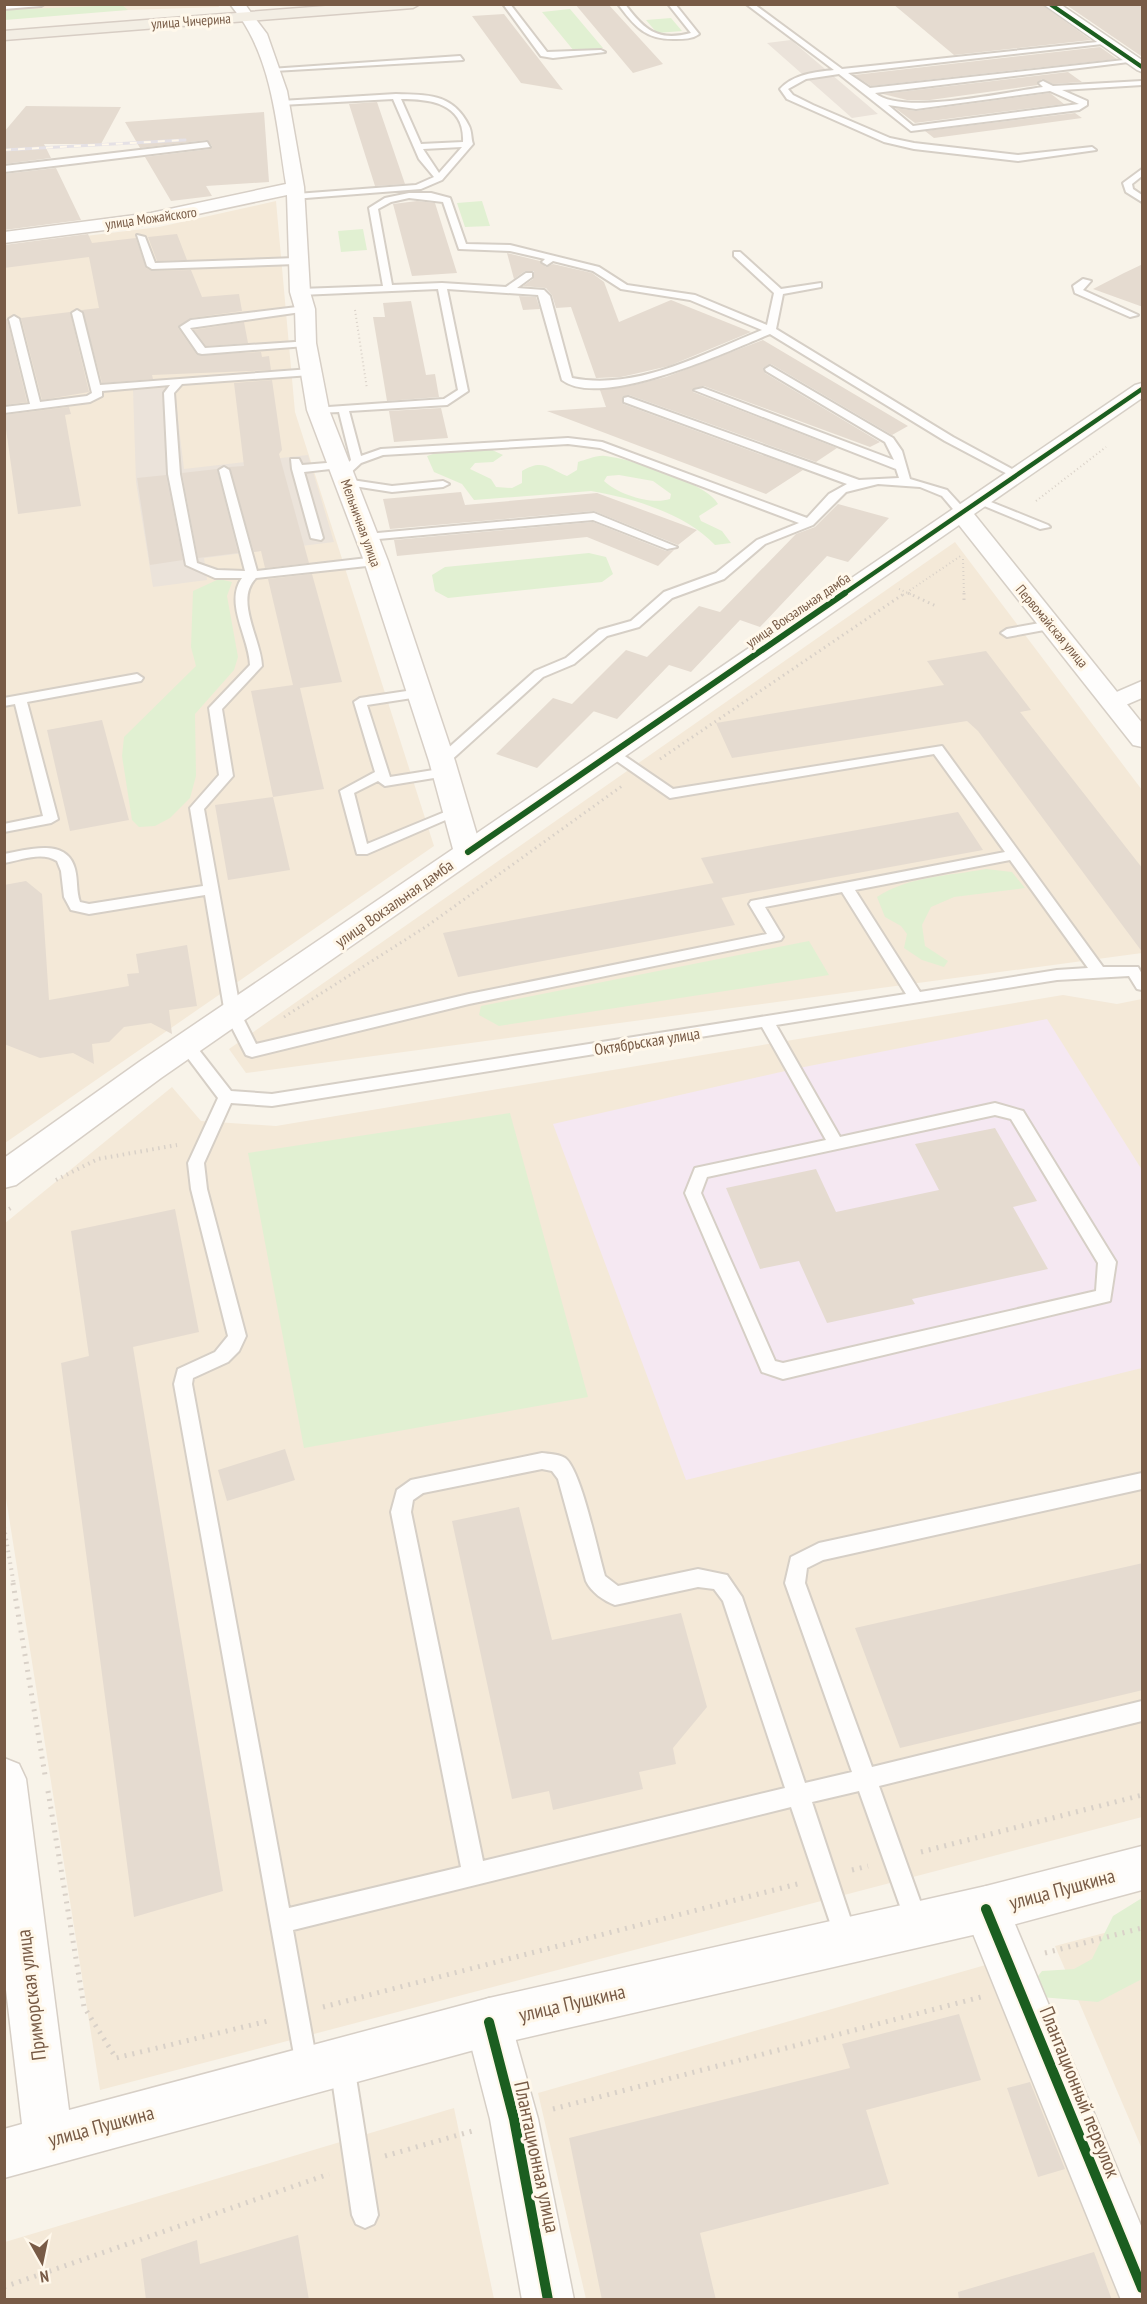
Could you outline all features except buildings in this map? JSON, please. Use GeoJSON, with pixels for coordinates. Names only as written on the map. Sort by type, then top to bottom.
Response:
{"type":"FeatureCollection","features":[{"type":"Feature","properties":{"kind":"main road","name":"улица Чичерина"},"geometry":{"type":"LineString","coordinates":[[4,36],[242,11],[413,4]]}},
{"type":"Feature","properties":{"kind":"main road"},"geometry":{"type":"LineString","coordinates":[[1050,4],[1138,64]]}},
{"type":"Feature","properties":{"kind":"main road","name":"Мельничная улица"},"geometry":{"type":"LineString","coordinates":[[242,11],[260,34],[274,69],[281,103],[295,192],[296,261],[306,343],[318,410],[346,471],[444,767],[468,852]]}},
{"type":"Feature","properties":{"kind":"main road","name":"улица Можайского"},"geometry":{"type":"LineString","coordinates":[[4,238],[187,214],[295,192]]}},
{"type":"Feature","properties":{"kind":"main road","name":"улица Вокзальная дамба"},"geometry":{"type":"LineString","coordinates":[[14,1187],[186,1045],[241,1027],[468,852],[971,507],[1139,395]]}},
{"type":"Feature","properties":{"kind":"main road","name":"Первомайская улица"},"geometry":{"type":"LineString","coordinates":[[971,507],[982,542],[1143,739]]}},
{"type":"Feature","properties":{"kind":"main road"},"geometry":{"type":"LineString","coordinates":[[1114,702],[1143,689]]}},
{"type":"Feature","properties":{"kind":"main road","name":"Приморская улица"},"geometry":{"type":"LineString","coordinates":[[4,1779],[26,2147]]}},
{"type":"Feature","properties":{"kind":"main road","name":"улица Пушкина"},"geometry":{"type":"LineString","coordinates":[[26,2147],[489,2022],[986,1909],[1143,1868]]}},
{"type":"Feature","properties":{"kind":"main road","name":"Плантационный переулок"},"geometry":{"type":"LineString","coordinates":[[986,1909],[1009,1962],[1103,2216],[1143,2288]]}},
{"type":"Feature","properties":{"kind":"main road","name":"Плантационная улица"},"geometry":{"type":"LineString","coordinates":[[489,2022],[514,2119],[548,2300]]}},
{"type":"Feature","properties":{"kind":"lane"},"geometry":{"type":"LineString","coordinates":[[4,7],[41,4]]}},
{"type":"Feature","properties":{"kind":"lane"},"geometry":{"type":"LineString","coordinates":[[506,4],[544,54],[553,56],[601,52]]}},
{"type":"Feature","properties":{"kind":"lane"},"geometry":{"type":"LineString","coordinates":[[621,4],[646,34],[652,37],[661,39],[695,34],[695,31],[671,4]]}},
{"type":"Feature","properties":{"kind":"lane"},"geometry":{"type":"LineString","coordinates":[[749,4],[868,91],[911,129],[1079,108],[1086,98],[1140,83]]}},
{"type":"Feature","properties":{"kind":"lane"},"geometry":{"type":"LineString","coordinates":[[1092,150],[1018,158],[914,147],[887,140],[810,107],[790,97],[784,89],[790,83],[803,78],[842,71],[1107,44]]}},
{"type":"Feature","properties":{"kind":"lane"},"geometry":{"type":"LineString","coordinates":[[274,69],[460,58]]}},
{"type":"Feature","properties":{"kind":"lane"},"geometry":{"type":"LineString","coordinates":[[868,91],[1026,73],[1138,64]]}},
{"type":"Feature","properties":{"kind":"lane"},"geometry":{"type":"LineString","coordinates":[[1026,73],[1051,88],[1084,103]]}},
{"type":"Feature","properties":{"kind":"lane"},"geometry":{"type":"LineString","coordinates":[[880,101],[916,107],[1051,88],[1140,83]]}},
{"type":"Feature","properties":{"kind":"lane"},"geometry":{"type":"LineString","coordinates":[[396,96],[423,159],[439,178]]}},
{"type":"Feature","properties":{"kind":"lane"},"geometry":{"type":"LineString","coordinates":[[281,103],[396,96],[440,99],[453,109],[468,128],[469,144],[455,163],[439,178],[418,187],[295,192]]}},
{"type":"Feature","properties":{"kind":"lane"},"geometry":{"type":"LineString","coordinates":[[418,147],[469,144]]}},
{"type":"Feature","properties":{"kind":"lane"},"geometry":{"type":"LineString","coordinates":[[4,169],[207,145]]}},
{"type":"Feature","properties":{"kind":"lane"},"geometry":{"type":"LineString","coordinates":[[1143,172],[1127,183],[1129,190],[1143,199]]}},
{"type":"Feature","properties":{"kind":"lane"},"geometry":{"type":"LineString","coordinates":[[388,287],[373,208],[378,202],[431,196],[447,201],[462,247],[510,249],[549,260],[596,269],[624,287],[692,297],[771,330],[949,439],[1019,476]]}},
{"type":"Feature","properties":{"kind":"lane"},"geometry":{"type":"LineString","coordinates":[[140,237],[152,266],[296,261]]}},
{"type":"Feature","properties":{"kind":"lane"},"geometry":{"type":"LineString","coordinates":[[737,254],[779,292]]}},
{"type":"Feature","properties":{"kind":"lane"},"geometry":{"type":"LineString","coordinates":[[509,289],[529,275]]}},
{"type":"Feature","properties":{"kind":"lane"},"geometry":{"type":"LineString","coordinates":[[1086,281],[1078,286],[1078,291],[1138,317],[1143,309]]}},
{"type":"Feature","properties":{"kind":"lane"},"geometry":{"type":"LineString","coordinates":[[779,292],[818,285]]}},
{"type":"Feature","properties":{"kind":"lane"},"geometry":{"type":"LineString","coordinates":[[306,343],[202,351],[185,327],[191,323],[351,289],[442,286],[531,290],[545,296],[567,380],[579,384],[642,380],[771,330]]}},
{"type":"Feature","properties":{"kind":"lane"},"geometry":{"type":"LineString","coordinates":[[318,410],[447,402],[463,391],[442,286]]}},
{"type":"Feature","properties":{"kind":"lane"},"geometry":{"type":"LineString","coordinates":[[771,330],[779,292]]}},
{"type":"Feature","properties":{"kind":"lane"},"geometry":{"type":"LineString","coordinates":[[4,410],[90,399],[98,394],[77,313]]}},
{"type":"Feature","properties":{"kind":"lane"},"geometry":{"type":"LineString","coordinates":[[14,319],[36,406]]}},
{"type":"Feature","properties":{"kind":"lane"},"geometry":{"type":"LineString","coordinates":[[770,369],[889,440],[897,451],[906,483]]}},
{"type":"Feature","properties":{"kind":"lane"},"geometry":{"type":"LineString","coordinates":[[96,388],[311,372]]}},
{"type":"Feature","properties":{"kind":"lane"},"geometry":{"type":"LineString","coordinates":[[179,381],[169,393],[173,462],[192,565],[215,574],[252,575],[376,561]]}},
{"type":"Feature","properties":{"kind":"lane"},"geometry":{"type":"LineString","coordinates":[[699,390],[902,467]]}},
{"type":"Feature","properties":{"kind":"lane"},"geometry":{"type":"LineString","coordinates":[[628,400],[856,483]]}},
{"type":"Feature","properties":{"kind":"lane"},"geometry":{"type":"LineString","coordinates":[[343,408],[346,471]]}},
{"type":"Feature","properties":{"kind":"lane"},"geometry":{"type":"LineString","coordinates":[[346,471],[381,452],[568,441],[602,445],[809,523]]}},
{"type":"Feature","properties":{"kind":"lane"},"geometry":{"type":"LineString","coordinates":[[317,538],[296,465],[346,471],[392,489],[443,484]]}},
{"type":"Feature","properties":{"kind":"lane"},"geometry":{"type":"LineString","coordinates":[[224,470],[252,575]]}},
{"type":"Feature","properties":{"kind":"lane"},"geometry":{"type":"LineString","coordinates":[[420,693],[360,702],[385,782],[444,767],[539,674],[570,662],[603,633],[635,624],[668,595],[720,576],[761,542],[809,523],[840,491],[856,483],[881,480],[906,483],[944,492],[971,507],[1016,516],[1044,527]]}},
{"type":"Feature","properties":{"kind":"lane"},"geometry":{"type":"LineString","coordinates":[[367,537],[594,516],[671,547]]}},
{"type":"Feature","properties":{"kind":"lane"},"geometry":{"type":"LineString","coordinates":[[252,575],[244,584],[240,595],[256,654],[256,666],[215,708],[226,776],[197,808],[241,1027],[252,1050],[469,999],[776,937],[756,904],[1014,855]]}},
{"type":"Feature","properties":{"kind":"lane"},"geometry":{"type":"LineString","coordinates":[[1007,633],[1051,625]]}},
{"type":"Feature","properties":{"kind":"lane"},"geometry":{"type":"LineString","coordinates":[[4,702],[137,678]]}},
{"type":"Feature","properties":{"kind":"lane"},"geometry":{"type":"LineString","coordinates":[[4,828],[51,819],[20,699]]}},
{"type":"Feature","properties":{"kind":"lane"},"geometry":{"type":"LineString","coordinates":[[613,752],[670,794],[937,749],[1100,974]]}},
{"type":"Feature","properties":{"kind":"lane"},"geometry":{"type":"LineString","coordinates":[[383,773],[347,791],[362,851],[457,812]]}},
{"type":"Feature","properties":{"kind":"lane"},"geometry":{"type":"LineString","coordinates":[[4,859],[38,852],[56,854],[66,864],[69,897],[76,906],[89,909],[212,889]]}},
{"type":"Feature","properties":{"kind":"lane"},"geometry":{"type":"LineString","coordinates":[[846,887],[915,996]]}},
{"type":"Feature","properties":{"kind":"lane","name":"Октябрьская улица"},"geometry":{"type":"LineString","coordinates":[[226,1097],[272,1100],[1057,975],[1133,971],[1143,985]]}},
{"type":"Feature","properties":{"kind":"lane"},"geometry":{"type":"LineString","coordinates":[[767,1023],[836,1144]]}},
{"type":"Feature","properties":{"kind":"lane"},"geometry":{"type":"LineString","coordinates":[[186,1045],[226,1097],[196,1163],[199,1189],[237,1336],[232,1350],[222,1358],[195,1367],[184,1374],[183,1384],[280,1922],[324,2067],[365,2215]]}},
{"type":"Feature","properties":{"kind":"lane"},"geometry":{"type":"LineString","coordinates":[[995,1109],[1017,1115],[1107,1262],[1104,1296],[783,1371],[768,1367],[693,1193],[701,1172],[836,1144],[995,1109]]}},
{"type":"Feature","properties":{"kind":"lane"},"geometry":{"type":"LineString","coordinates":[[474,1874],[401,1512],[404,1497],[418,1486],[542,1461],[558,1464],[567,1475],[596,1581],[604,1590],[615,1596],[698,1578],[720,1581],[732,1597],[847,1941]]}},
{"type":"Feature","properties":{"kind":"lane"},"geometry":{"type":"LineString","coordinates":[[917,1924],[795,1582],[798,1563],[819,1552],[1143,1481]]}},
{"type":"Feature","properties":{"kind":"lane"},"geometry":{"type":"LineString","coordinates":[[280,1922],[1143,1711]]}},
{"type":"Feature","properties":{"kind":"path"},"geometry":{"type":"LineString","coordinates":[[351,289],[370,407]]}},
{"type":"Feature","properties":{"kind":"path"},"geometry":{"type":"LineString","coordinates":[[1016,516],[1115,440]]}},
{"type":"Feature","properties":{"kind":"path"},"geometry":{"type":"LineString","coordinates":[[241,1027],[427,926],[639,773],[963,555],[964,601]]}},
{"type":"Feature","properties":{"kind":"path"},"geometry":{"type":"LineString","coordinates":[[870,576],[936,606]]}},
{"type":"Feature","properties":{"kind":"path"},"geometry":{"type":"LineString","coordinates":[[51,1183],[98,1159],[205,1140]]}},
{"type":"Feature","properties":{"kind":"path"},"geometry":{"type":"LineString","coordinates":[[4,1212],[14,1187]]}},
{"type":"Feature","properties":{"kind":"path"},"geometry":{"type":"LineString","coordinates":[[1009,1962],[1143,1928]]}},
{"type":"Feature","properties":{"kind":"shaded area"},"geometry":{"type":"Polygon","coordinates":[[[218,4],[219,7],[5,14],[4,5],[218,4]]]}},
{"type":"Feature","properties":{"kind":"shaded area"},"geometry":{"type":"Polygon","coordinates":[[[791,40],[878,114],[852,118],[767,43],[791,40]]]}},
{"type":"Feature","properties":{"kind":"shaded area"},"geometry":{"type":"Polygon","coordinates":[[[276,201],[295,412],[434,846],[5,1143],[4,246],[159,227],[276,201]]]}},
{"type":"Feature","properties":{"kind":"shaded area"},"geometry":{"type":"Polygon","coordinates":[[[174,387],[184,469],[308,455],[334,542],[204,558],[207,580],[153,587],[136,482],[133,390],[174,387]]]}},
{"type":"Feature","properties":{"kind":"shaded area"},"geometry":{"type":"Polygon","coordinates":[[[955,542],[1142,790],[1142,953],[246,1073],[229,1049],[955,542]]]}},
{"type":"Feature","properties":{"kind":"shaded area"},"geometry":{"type":"Polygon","coordinates":[[[1063,995],[1117,1004],[1142,999],[1142,1817],[100,2090],[5,1492],[4,1224],[172,1087],[201,1121],[276,1126],[1063,995]]]}},
{"type":"Feature","properties":{"kind":"shaded area"},"geometry":{"type":"Polygon","coordinates":[[[1047,1019],[1142,1170],[1142,1368],[686,1480],[553,1124],[794,1069],[1047,1019]]]}},
{"type":"Feature","properties":{"kind":"shaded area"},"geometry":{"type":"Polygon","coordinates":[[[1142,1923],[1142,2149],[1055,1946],[1142,1923]]]}},
{"type":"Feature","properties":{"kind":"shaded area"},"geometry":{"type":"Polygon","coordinates":[[[996,1962],[1126,2299],[586,2299],[538,2093],[996,1962]]]}},
{"type":"Feature","properties":{"kind":"shaded area"},"geometry":{"type":"Polygon","coordinates":[[[454,2108],[494,2299],[5,2300],[5,2242],[454,2108]]]}},
{"type":"Feature","properties":{"kind":"green space"},"geometry":{"type":"Polygon","coordinates":[[[122,5],[128,10],[5,20],[5,10],[122,5]]]}},
{"type":"Feature","properties":{"kind":"green space"},"geometry":{"type":"Polygon","coordinates":[[[570,9],[603,48],[574,51],[542,12],[570,9]]]}},
{"type":"Feature","properties":{"kind":"green space"},"geometry":{"type":"Polygon","coordinates":[[[671,18],[682,31],[657,33],[646,20],[671,18]]]}},
{"type":"Feature","properties":{"kind":"green space"},"geometry":{"type":"Polygon","coordinates":[[[482,201],[490,226],[465,227],[457,203],[482,201]]]}},
{"type":"Feature","properties":{"kind":"green space"},"geometry":{"type":"Polygon","coordinates":[[[363,229],[367,250],[341,252],[338,231],[363,229]]]}},
{"type":"Feature","properties":{"kind":"green space"},"geometry":{"type":"Polygon","coordinates":[[[490,449],[503,455],[493,462],[475,463],[470,469],[491,479],[496,487],[512,488],[522,483],[522,471],[535,465],[546,466],[567,476],[577,470],[578,462],[598,456],[616,458],[648,467],[684,480],[711,496],[718,504],[699,516],[701,521],[722,531],[731,543],[715,545],[689,524],[658,509],[624,498],[591,491],[474,500],[462,484],[434,472],[427,456],[436,453],[490,449]],[[619,475],[607,476],[604,481],[618,491],[636,498],[654,501],[670,499],[671,494],[653,481],[619,475]]]}},
{"type":"Feature","properties":{"kind":"green space"},"geometry":{"type":"Polygon","coordinates":[[[589,553],[606,557],[613,574],[602,582],[448,598],[435,591],[432,575],[445,567],[589,553]]]}},
{"type":"Feature","properties":{"kind":"green space"},"geometry":{"type":"Polygon","coordinates":[[[219,579],[232,582],[227,596],[238,657],[234,670],[195,714],[196,776],[190,798],[170,818],[155,826],[139,827],[132,820],[122,756],[124,737],[196,666],[191,647],[193,591],[219,579]]]}},
{"type":"Feature","properties":{"kind":"green space"},"geometry":{"type":"Polygon","coordinates":[[[986,869],[1012,872],[1025,888],[954,897],[931,907],[922,925],[925,946],[948,961],[944,967],[922,960],[904,948],[907,934],[901,926],[885,917],[877,897],[889,890],[916,881],[986,869]]]}},
{"type":"Feature","properties":{"kind":"green space"},"geometry":{"type":"Polygon","coordinates":[[[809,941],[829,975],[499,1026],[479,1015],[481,1006],[809,941]]]}},
{"type":"Feature","properties":{"kind":"green space"},"geometry":{"type":"Polygon","coordinates":[[[510,1113],[588,1397],[304,1448],[248,1153],[510,1113]]]}},
{"type":"Feature","properties":{"kind":"green space"},"geometry":{"type":"Polygon","coordinates":[[[1142,1898],[1142,1979],[1098,2002],[1041,1997],[1034,1981],[1042,1971],[1074,1969],[1092,1959],[1113,1916],[1142,1898]]]}},
{"type":"Feature","properties":{"kind":"railway"},"geometry":{"type":"LineString","coordinates":[[4,150],[185,140]]}},
{"type":"Feature","properties":{"kind":"cycle path"},"geometry":{"type":"LineString","coordinates":[[1050,4],[1142,67]]}},
{"type":"Feature","properties":{"kind":"cycle path"},"geometry":{"type":"LineString","coordinates":[[468,852],[1142,389]]}},
{"type":"Feature","properties":{"kind":"cycle path"},"geometry":{"type":"LineString","coordinates":[[986,1909],[1142,2288]]}},
{"type":"Feature","properties":{"kind":"cycle path"},"geometry":{"type":"LineString","coordinates":[[489,2022],[514,2119],[548,2300]]}}]}
